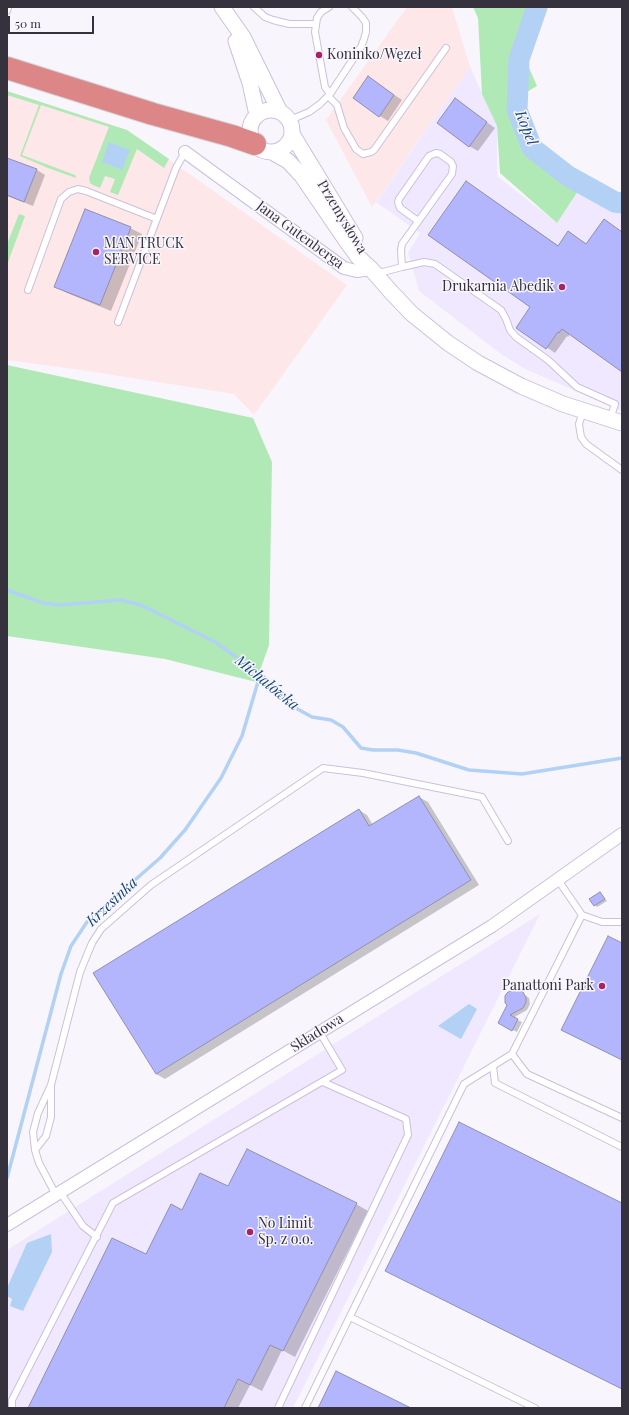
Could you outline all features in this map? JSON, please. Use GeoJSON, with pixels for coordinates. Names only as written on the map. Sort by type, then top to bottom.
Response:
{"type":"FeatureCollection","features":[{"type":"Feature","properties":{"kind":"highway"},"geometry":{"type":"LineString","coordinates":[[7,68],[153,114],[253,135]]}},
{"type":"Feature","properties":{"kind":"street","name":"Przemysłowa"},"geometry":{"type":"LineString","coordinates":[[222,7],[243,37],[287,122],[366,255],[371,270]]}},
{"type":"Feature","properties":{"kind":"street","name":"Przemysłowa"},"geometry":{"type":"LineString","coordinates":[[222,7],[248,76],[254,100],[253,135],[288,161],[302,176],[344,239],[358,257],[371,270]]}},
{"type":"Feature","properties":{"kind":"street"},"geometry":{"type":"LineString","coordinates":[[268,110],[287,122],[290,141],[285,147],[279,150],[253,135],[268,110]]}},
{"type":"Feature","properties":{"kind":"street","name":"Jana Gutenberga"},"geometry":{"type":"LineString","coordinates":[[185,152],[344,268],[357,271],[371,270]]}},
{"type":"Feature","properties":{"kind":"street"},"geometry":{"type":"LineString","coordinates":[[371,270],[412,314],[464,354],[492,372],[521,386],[583,411],[616,421]]}},
{"type":"Feature","properties":{"kind":"street","name":"Składowa"},"geometry":{"type":"LineString","coordinates":[[7,1225],[492,926],[622,834]]}},
{"type":"Feature","properties":{"kind":"lane"},"geometry":{"type":"LineString","coordinates":[[254,7],[265,17],[273,20],[289,24],[315,24]]}},
{"type":"Feature","properties":{"kind":"lane"},"geometry":{"type":"LineString","coordinates":[[329,7],[322,12],[315,24],[316,39],[325,87],[337,105],[346,132],[356,149],[363,154],[374,150],[446,48]]}},
{"type":"Feature","properties":{"kind":"lane"},"geometry":{"type":"LineString","coordinates":[[287,122],[315,109],[329,95],[364,39],[366,24],[362,17],[352,7]]}},
{"type":"Feature","properties":{"kind":"lane"},"geometry":{"type":"LineString","coordinates":[[118,322],[176,168],[185,152]]}},
{"type":"Feature","properties":{"kind":"lane"},"geometry":{"type":"LineString","coordinates":[[402,268],[400,257],[402,244],[452,174],[453,170],[451,162],[440,154],[436,153],[429,156],[398,202],[400,208],[418,221]]}},
{"type":"Feature","properties":{"kind":"lane"},"geometry":{"type":"LineString","coordinates":[[28,290],[61,199],[68,192],[78,189],[86,190],[157,219]]}},
{"type":"Feature","properties":{"kind":"lane"},"geometry":{"type":"LineString","coordinates":[[371,270],[384,272],[424,262],[435,264],[501,310],[510,330],[516,337],[548,360],[577,387],[615,404],[616,421]]}},
{"type":"Feature","properties":{"kind":"lane"},"geometry":{"type":"LineString","coordinates":[[583,411],[579,424],[581,437],[586,444],[622,470]]}},
{"type":"Feature","properties":{"kind":"lane"},"geometry":{"type":"LineString","coordinates":[[97,1237],[83,1226],[58,1194],[39,1163],[33,1132],[38,1112],[51,1085],[80,972],[92,943],[101,929],[151,885],[323,768],[363,773],[482,797],[508,841]]}},
{"type":"Feature","properties":{"kind":"lane"},"geometry":{"type":"LineString","coordinates":[[558,880],[582,915],[602,922],[622,922]]}},
{"type":"Feature","properties":{"kind":"lane"},"geometry":{"type":"LineString","coordinates":[[305,1408],[464,1084],[512,1054],[582,915]]}},
{"type":"Feature","properties":{"kind":"lane"},"geometry":{"type":"LineString","coordinates":[[12,1408],[12,1400],[97,1237],[113,1203],[342,1070],[319,1032]]}},
{"type":"Feature","properties":{"kind":"lane"},"geometry":{"type":"LineString","coordinates":[[512,1054],[527,1074],[622,1118]]}},
{"type":"Feature","properties":{"kind":"lane"},"geometry":{"type":"LineString","coordinates":[[493,1066],[495,1083],[622,1147]]}},
{"type":"Feature","properties":{"kind":"lane"},"geometry":{"type":"LineString","coordinates":[[278,1408],[408,1135],[406,1119],[323,1082]]}},
{"type":"Feature","properties":{"kind":"lane"},"geometry":{"type":"LineString","coordinates":[[36,1150],[46,1136],[51,1117],[51,1085]]}},
{"type":"Feature","properties":{"kind":"lane"},"geometry":{"type":"LineString","coordinates":[[350,1317],[535,1408]]}},
{"type":"Feature","properties":{"kind":"shaded area"},"geometry":{"type":"Polygon","coordinates":[[[407,7],[452,7],[470,67],[372,207],[326,120],[407,7]]]}},
{"type":"Feature","properties":{"kind":"shaded area"},"geometry":{"type":"Polygon","coordinates":[[[470,67],[497,126],[497,176],[557,223],[581,186],[622,215],[622,411],[525,369],[501,354],[419,291],[408,253],[420,233],[376,202],[470,67]]]}},
{"type":"Feature","properties":{"kind":"shaded area"},"geometry":{"type":"Polygon","coordinates":[[[7,91],[127,130],[347,285],[254,415],[234,394],[7,360],[7,91]]]}},
{"type":"Feature","properties":{"kind":"shaded area"},"geometry":{"type":"Polygon","coordinates":[[[540,914],[293,1408],[9,1408],[7,1382],[7,1250],[540,914]]]}},
{"type":"Feature","properties":{"kind":"green space"},"geometry":{"type":"Polygon","coordinates":[[[473,7],[527,7],[516,38],[537,86],[508,103],[524,143],[548,171],[578,191],[557,223],[500,173],[497,126],[482,94],[478,18],[473,7]]]}},
{"type":"Feature","properties":{"kind":"green space"},"geometry":{"type":"Polygon","coordinates":[[[7,91],[127,130],[169,159],[164,168],[137,149],[118,195],[110,192],[115,179],[105,176],[100,188],[90,183],[89,178],[109,127],[41,105],[22,155],[75,175],[76,178],[48,168],[20,156],[39,105],[7,95],[7,91]]]}},
{"type":"Feature","properties":{"kind":"green space"},"geometry":{"type":"Polygon","coordinates":[[[19,214],[25,216],[7,265],[7,244],[19,214]]]}},
{"type":"Feature","properties":{"kind":"green space"},"geometry":{"type":"Polygon","coordinates":[[[7,365],[253,418],[272,462],[269,645],[256,682],[165,659],[7,636],[7,365]]]}},
{"type":"Feature","properties":{"kind":"water"},"geometry":{"type":"Polygon","coordinates":[[[109,142],[130,150],[122,170],[102,162],[109,142]]]}},
{"type":"Feature","properties":{"kind":"water"},"geometry":{"type":"Polygon","coordinates":[[[469,1004],[477,1009],[461,1039],[438,1026],[469,1004]]]}},
{"type":"Feature","properties":{"kind":"water"},"geometry":{"type":"Polygon","coordinates":[[[51,1234],[52,1252],[23,1311],[10,1306],[12,1299],[7,1296],[7,1288],[27,1243],[51,1234]]]}},
{"type":"Feature","properties":{"kind":"building"},"geometry":{"type":"Polygon","coordinates":[[[368,76],[394,95],[379,117],[353,98],[368,76]]]}},
{"type":"Feature","properties":{"kind":"building"},"geometry":{"type":"Polygon","coordinates":[[[455,98],[487,122],[469,147],[437,123],[455,98]]]}},
{"type":"Feature","properties":{"kind":"building"},"geometry":{"type":"Polygon","coordinates":[[[7,158],[37,169],[24,202],[7,195],[7,158]]]}},
{"type":"Feature","properties":{"kind":"building","name":"Drukarnia Abedik"},"geometry":{"type":"Polygon","coordinates":[[[466,181],[558,246],[568,231],[586,244],[604,219],[622,232],[622,372],[562,329],[559,333],[558,332],[546,349],[516,328],[530,307],[428,235],[466,181]]]}},
{"type":"Feature","properties":{"kind":"building"},"geometry":{"type":"Polygon","coordinates":[[[85,209],[131,227],[100,305],[54,287],[85,209]]]}},
{"type":"Feature","properties":{"kind":"building"},"geometry":{"type":"Polygon","coordinates":[[[419,796],[471,880],[156,1074],[93,973],[359,809],[369,826],[419,796]]]}},
{"type":"Feature","properties":{"kind":"building"},"geometry":{"type":"Polygon","coordinates":[[[600,892],[605,899],[594,906],[589,899],[600,892]]]}},
{"type":"Feature","properties":{"kind":"building","name":"Panattoni Park"},"geometry":{"type":"Polygon","coordinates":[[[608,936],[622,943],[622,1060],[561,1030],[608,936]]]}},
{"type":"Feature","properties":{"kind":"building"},"geometry":{"type":"Polygon","coordinates":[[[513,989],[523,992],[526,1002],[523,1008],[510,1015],[518,1019],[512,1031],[498,1023],[507,1005],[505,1003],[505,996],[513,989]]]}},
{"type":"Feature","properties":{"kind":"building"},"geometry":{"type":"Polygon","coordinates":[[[459,1122],[622,1203],[622,1389],[385,1271],[459,1122]]]}},
{"type":"Feature","properties":{"kind":"building"},"geometry":{"type":"Polygon","coordinates":[[[247,1149],[357,1203],[283,1351],[270,1345],[250,1385],[238,1379],[224,1408],[28,1408],[112,1238],[146,1254],[171,1204],[182,1210],[200,1173],[228,1186],[247,1149]]]}},
{"type":"Feature","properties":{"kind":"building"},"geometry":{"type":"Polygon","coordinates":[[[336,1371],[411,1408],[318,1408],[336,1371]]]}},
{"type":"Feature","properties":{"kind":"waterway","name":"Kopel"},"geometry":{"type":"LineString","coordinates":[[537,7],[519,59],[517,110],[532,148],[568,176],[615,202],[622,203]]}},
{"type":"Feature","properties":{"kind":"waterway","name":"Michałówka"},"geometry":{"type":"LineString","coordinates":[[7,590],[43,603],[59,605],[121,600],[141,605],[217,643],[266,679],[292,706],[312,717],[331,720],[343,727],[361,748],[373,750],[398,750],[416,753],[469,770],[522,774],[622,758]]}},
{"type":"Feature","properties":{"kind":"waterway","name":"Krzesinka"},"geometry":{"type":"LineString","coordinates":[[7,1178],[61,974],[71,946],[87,922],[160,858],[185,830],[221,778],[242,736],[260,675]]}},
{"type":"Feature","properties":{"kind":"place","name":"Koninko/Węzeł"},"geometry":{"type":"Point","coordinates":[319,55]}},
{"type":"Feature","properties":{"kind":"place","name":"MAN TRUCK SERVICE"},"geometry":{"type":"Point","coordinates":[96,252]}},
{"type":"Feature","properties":{"kind":"place","name":"Drukarnia Abedik"},"geometry":{"type":"Point","coordinates":[562,287]}},
{"type":"Feature","properties":{"kind":"place","name":"Panattoni Park"},"geometry":{"type":"Point","coordinates":[602,986]}},
{"type":"Feature","properties":{"kind":"place","name":"No Limit Sp. z o.o."},"geometry":{"type":"Point","coordinates":[250,1232]}}]}
